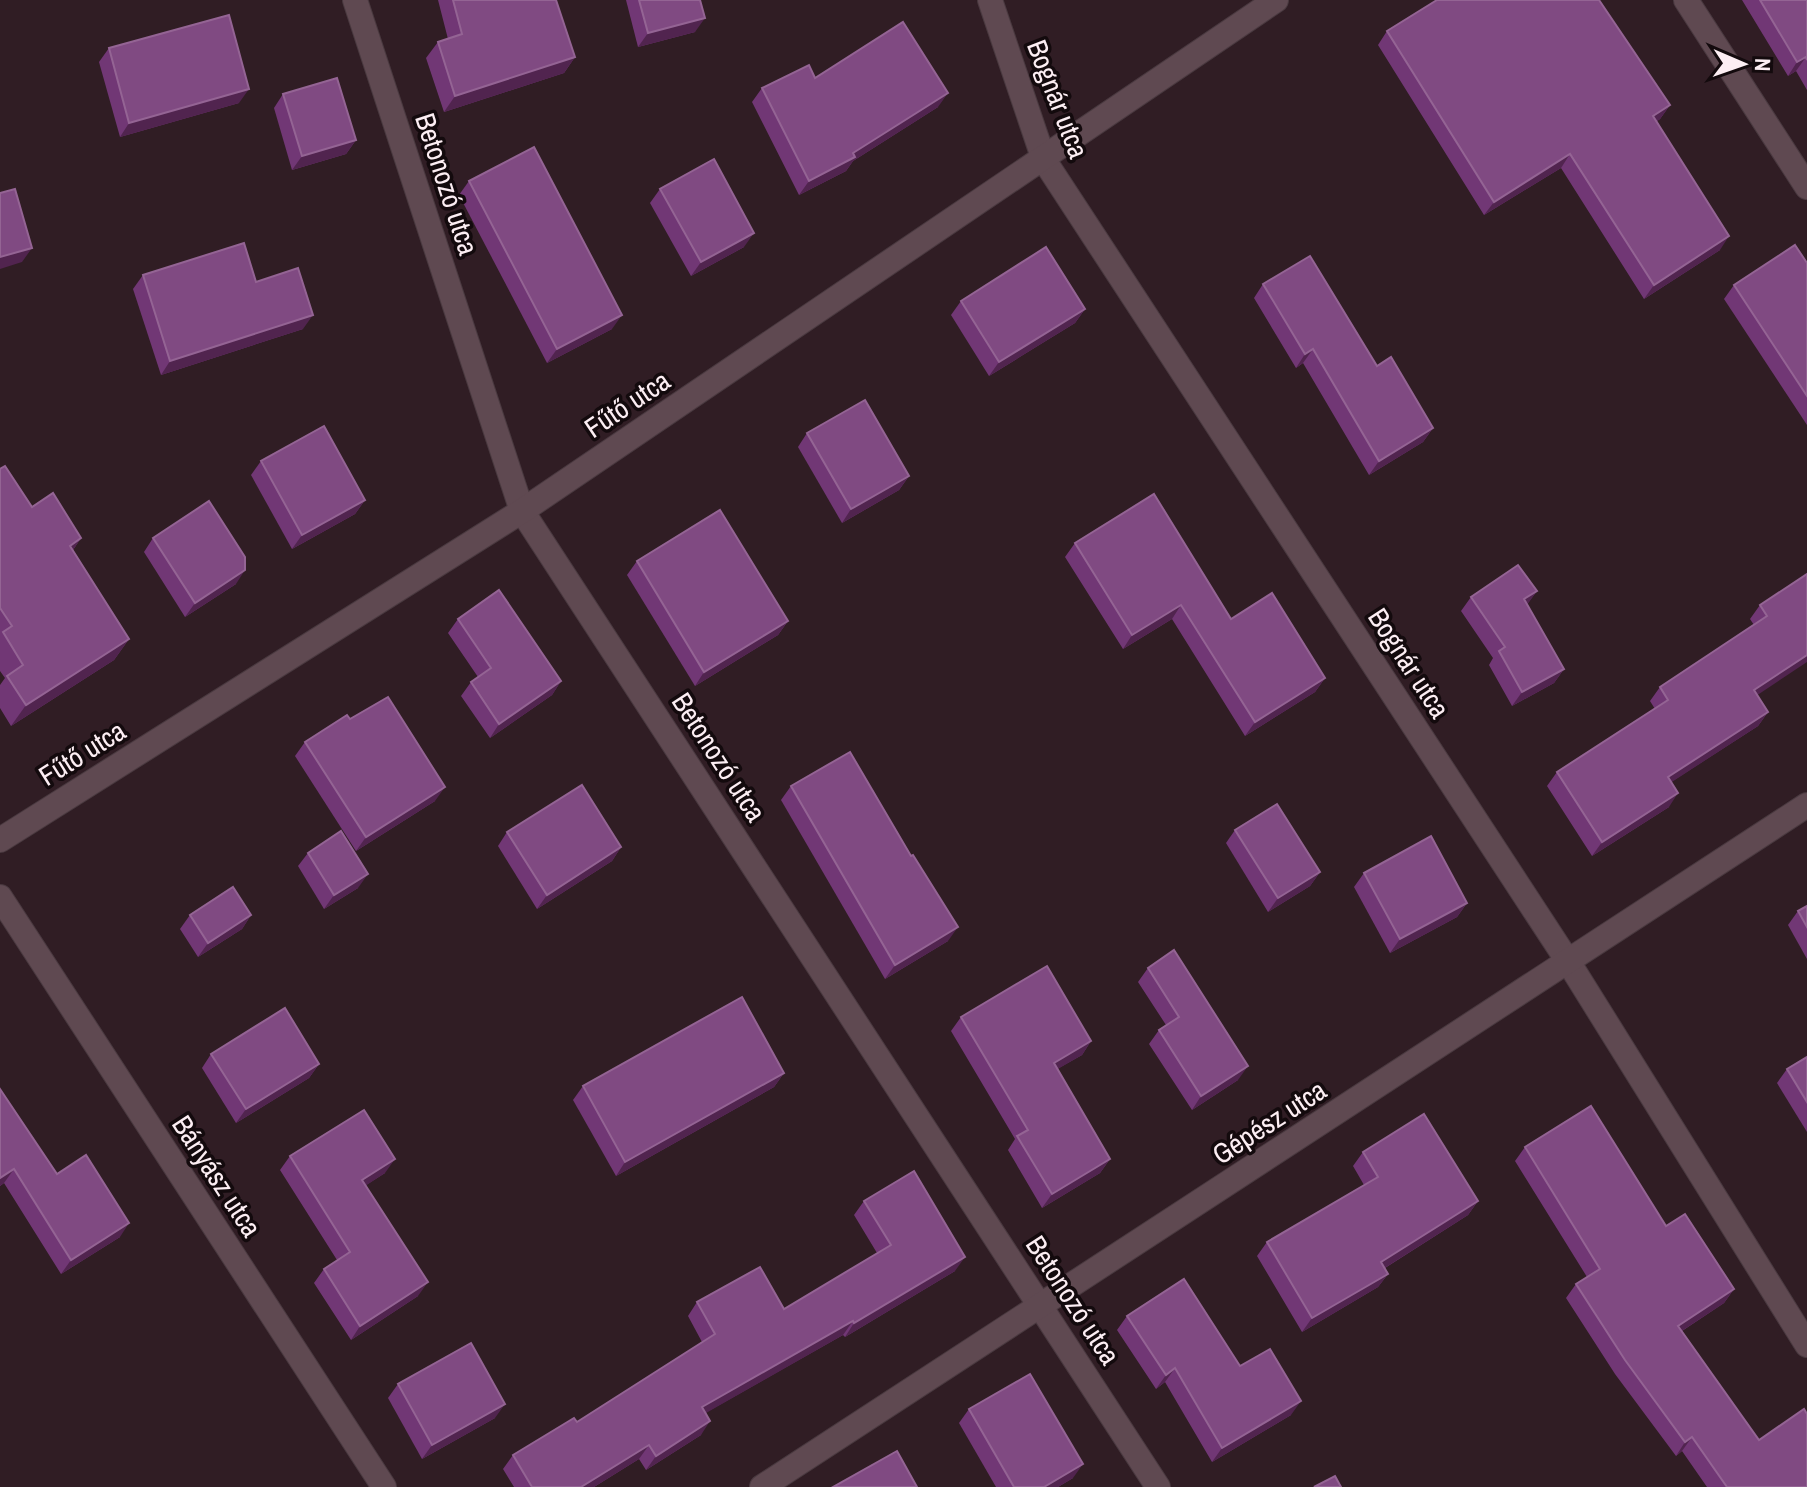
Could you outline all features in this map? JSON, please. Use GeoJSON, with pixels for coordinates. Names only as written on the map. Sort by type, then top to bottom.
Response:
{"type":"FeatureCollection","features":[{"type":"Feature","properties":{"kind":"street","name":"Betonozó utca"},"geometry":{"type":"LineString","coordinates":[[355,0],[522,511],[1158,1487]]}},
{"type":"Feature","properties":{"kind":"street","name":"Bognár utca"},"geometry":{"type":"LineString","coordinates":[[990,0],[1044,160],[1569,963],[1807,1345]]}},
{"type":"Feature","properties":{"kind":"street","name":"Fűtő utca"},"geometry":{"type":"LineString","coordinates":[[0,840],[522,511],[1276,0]]}},
{"type":"Feature","properties":{"kind":"street"},"geometry":{"type":"LineString","coordinates":[[1686,0],[1807,187]]}},
{"type":"Feature","properties":{"kind":"street","name":"Gépész utca"},"geometry":{"type":"LineString","coordinates":[[762,1487],[1807,805]]}},
{"type":"Feature","properties":{"kind":"street","name":"Bányász utca"},"geometry":{"type":"LineString","coordinates":[[0,897],[384,1487]]}},
{"type":"Feature","properties":{"kind":"building"},"geometry":{"type":"Polygon","coordinates":[[[453,0],[556,0],[575,57],[455,96],[438,42],[462,34],[453,0]]]}},
{"type":"Feature","properties":{"kind":"building"},"geometry":{"type":"Polygon","coordinates":[[[639,0],[700,0],[705,18],[648,33],[639,0]]]}},
{"type":"Feature","properties":{"kind":"building"},"geometry":{"type":"Polygon","coordinates":[[[1437,0],[1599,0],[1670,105],[1653,116],[1729,236],[1654,285],[1570,154],[1494,202],[1387,31],[1437,0]]]}},
{"type":"Feature","properties":{"kind":"building"},"geometry":{"type":"Polygon","coordinates":[[[1760,0],[1807,0],[1807,60],[1806,57],[1797,62],[1760,0]]]}},
{"type":"Feature","properties":{"kind":"building"},"geometry":{"type":"Polygon","coordinates":[[[229,15],[249,89],[129,123],[109,48],[229,15]]]}},
{"type":"Feature","properties":{"kind":"building"},"geometry":{"type":"Polygon","coordinates":[[[903,22],[948,93],[853,153],[855,157],[809,181],[762,88],[809,65],[815,78],[903,22]]]}},
{"type":"Feature","properties":{"kind":"building"},"geometry":{"type":"Polygon","coordinates":[[[337,78],[356,140],[302,156],[283,94],[337,78]]]}},
{"type":"Feature","properties":{"kind":"building"},"geometry":{"type":"Polygon","coordinates":[[[534,147],[622,315],[557,349],[469,181],[534,147]]]}},
{"type":"Feature","properties":{"kind":"building"},"geometry":{"type":"Polygon","coordinates":[[[714,159],[754,233],[701,262],[660,189],[714,159]]]}},
{"type":"Feature","properties":{"kind":"building"},"geometry":{"type":"Polygon","coordinates":[[[15,189],[32,248],[0,257],[0,193],[15,189]]]}},
{"type":"Feature","properties":{"kind":"building"},"geometry":{"type":"Polygon","coordinates":[[[244,243],[256,282],[298,268],[313,315],[170,361],[143,275],[244,243]]]}},
{"type":"Feature","properties":{"kind":"building"},"geometry":{"type":"Polygon","coordinates":[[[1795,245],[1807,263],[1807,396],[1734,285],[1795,245]]]}},
{"type":"Feature","properties":{"kind":"building"},"geometry":{"type":"Polygon","coordinates":[[[1046,247],[1085,309],[999,362],[961,301],[1046,247]]]}},
{"type":"Feature","properties":{"kind":"building"},"geometry":{"type":"Polygon","coordinates":[[[1310,256],[1377,366],[1391,357],[1433,428],[1379,461],[1313,349],[1305,354],[1263,284],[1310,256]]]}},
{"type":"Feature","properties":{"kind":"building"},"geometry":{"type":"Polygon","coordinates":[[[865,400],[909,476],[851,509],[807,433],[865,400]]]}},
{"type":"Feature","properties":{"kind":"building"},"geometry":{"type":"Polygon","coordinates":[[[324,426],[365,500],[302,535],[261,461],[324,426]]]}},
{"type":"Feature","properties":{"kind":"building"},"geometry":{"type":"Polygon","coordinates":[[[5,466],[32,507],[53,493],[81,538],[70,546],[129,639],[26,705],[7,676],[23,665],[3,632],[12,626],[0,608],[0,469],[5,466]]]}},
{"type":"Feature","properties":{"kind":"building"},"geometry":{"type":"Polygon","coordinates":[[[1154,494],[1231,619],[1272,593],[1325,678],[1255,722],[1181,605],[1132,635],[1075,543],[1154,494]]]}},
{"type":"Feature","properties":{"kind":"building"},"geometry":{"type":"Polygon","coordinates":[[[209,501],[245,557],[245,570],[195,603],[153,538],[209,501]]]}},
{"type":"Feature","properties":{"kind":"building"},"geometry":{"type":"Polygon","coordinates":[[[720,510],[788,621],[704,672],[637,561],[720,510]]]}},
{"type":"Feature","properties":{"kind":"building"},"geometry":{"type":"Polygon","coordinates":[[[1518,565],[1537,591],[1524,599],[1564,669],[1522,692],[1499,651],[1505,647],[1471,597],[1518,565]]]}},
{"type":"Feature","properties":{"kind":"building"},"geometry":{"type":"Polygon","coordinates":[[[1807,574],[1807,655],[1754,690],[1768,712],[1668,777],[1678,793],[1602,842],[1557,772],[1668,700],[1660,687],[1767,616],[1760,605],[1807,574]]]}},
{"type":"Feature","properties":{"kind":"building"},"geometry":{"type":"Polygon","coordinates":[[[499,590],[561,681],[499,724],[471,682],[491,668],[458,619],[499,590]]]}},
{"type":"Feature","properties":{"kind":"building"},"geometry":{"type":"Polygon","coordinates":[[[388,697],[445,787],[366,837],[305,742],[347,715],[350,719],[388,697]]]}},
{"type":"Feature","properties":{"kind":"building"},"geometry":{"type":"Polygon","coordinates":[[[850,752],[911,856],[958,927],[895,965],[791,786],[850,752]]]}},
{"type":"Feature","properties":{"kind":"building"},"geometry":{"type":"Polygon","coordinates":[[[582,785],[621,847],[547,895],[507,832],[582,785]]]}},
{"type":"Feature","properties":{"kind":"building"},"geometry":{"type":"Polygon","coordinates":[[[1277,804],[1320,872],[1278,898],[1235,830],[1277,804]]]}},
{"type":"Feature","properties":{"kind":"building"},"geometry":{"type":"Polygon","coordinates":[[[341,831],[368,874],[334,895],[308,853],[341,831]]]}},
{"type":"Feature","properties":{"kind":"building"},"geometry":{"type":"Polygon","coordinates":[[[1431,836],[1467,903],[1400,939],[1364,873],[1431,836]]]}},
{"type":"Feature","properties":{"kind":"building"},"geometry":{"type":"Polygon","coordinates":[[[233,887],[251,915],[208,943],[190,915],[233,887]]]}},
{"type":"Feature","properties":{"kind":"building"},"geometry":{"type":"Polygon","coordinates":[[[1807,906],[1807,927],[1798,911],[1807,906]]]}},
{"type":"Feature","properties":{"kind":"building"},"geometry":{"type":"Polygon","coordinates":[[[1174,950],[1248,1066],[1201,1096],[1159,1030],[1179,1017],[1148,968],[1174,950]]]}},
{"type":"Feature","properties":{"kind":"building"},"geometry":{"type":"Polygon","coordinates":[[[1047,966],[1091,1041],[1054,1063],[1110,1159],[1052,1194],[1017,1136],[1028,1130],[961,1017],[1047,966]]]}},
{"type":"Feature","properties":{"kind":"building"},"geometry":{"type":"Polygon","coordinates":[[[742,997],[784,1073],[625,1162],[583,1086],[742,997]]]}},
{"type":"Feature","properties":{"kind":"building"},"geometry":{"type":"Polygon","coordinates":[[[285,1008],[319,1064],[246,1109],[211,1054],[285,1008]]]}},
{"type":"Feature","properties":{"kind":"building"},"geometry":{"type":"Polygon","coordinates":[[[1807,1057],[1807,1102],[1787,1069],[1807,1057]]]}},
{"type":"Feature","properties":{"kind":"building"},"geometry":{"type":"Polygon","coordinates":[[[0,1089],[57,1174],[86,1155],[129,1223],[71,1260],[14,1169],[0,1178],[0,1089]]]}},
{"type":"Feature","properties":{"kind":"building"},"geometry":{"type":"Polygon","coordinates":[[[1591,1106],[1666,1226],[1685,1214],[1734,1289],[1678,1326],[1759,1440],[1804,1409],[1807,1414],[1807,1487],[1727,1487],[1692,1437],[1685,1442],[1625,1360],[1576,1284],[1600,1269],[1525,1147],[1591,1106]]]}},
{"type":"Feature","properties":{"kind":"building"},"geometry":{"type":"Polygon","coordinates":[[[364,1110],[395,1159],[362,1180],[428,1282],[360,1326],[324,1269],[350,1252],[290,1156],[364,1110]]]}},
{"type":"Feature","properties":{"kind":"building"},"geometry":{"type":"Polygon","coordinates":[[[1424,1114],[1478,1201],[1381,1262],[1388,1274],[1312,1318],[1267,1242],[1378,1177],[1363,1152],[1424,1114]]]}},
{"type":"Feature","properties":{"kind":"building"},"geometry":{"type":"Polygon","coordinates":[[[914,1171],[965,1257],[702,1407],[710,1421],[656,1456],[649,1445],[581,1487],[532,1487],[513,1455],[574,1418],[577,1422],[715,1334],[697,1302],[760,1267],[784,1309],[891,1245],[864,1201],[914,1171]]]}},
{"type":"Feature","properties":{"kind":"building"},"geometry":{"type":"Polygon","coordinates":[[[1184,1279],[1240,1366],[1270,1349],[1301,1401],[1222,1448],[1175,1368],[1166,1375],[1127,1316],[1184,1279]]]}},
{"type":"Feature","properties":{"kind":"building"},"geometry":{"type":"Polygon","coordinates":[[[471,1343],[505,1404],[432,1445],[398,1384],[471,1343]]]}},
{"type":"Feature","properties":{"kind":"building"},"geometry":{"type":"Polygon","coordinates":[[[1030,1374],[1083,1464],[1044,1487],[1014,1487],[969,1409],[1030,1374]]]}},
{"type":"Feature","properties":{"kind":"building"},"geometry":{"type":"Polygon","coordinates":[[[897,1451],[917,1487],[833,1487],[897,1451]]]}},
{"type":"Feature","properties":{"kind":"building"},"geometry":{"type":"Polygon","coordinates":[[[1335,1476],[1341,1487],[1314,1487],[1335,1476]]]}}]}
